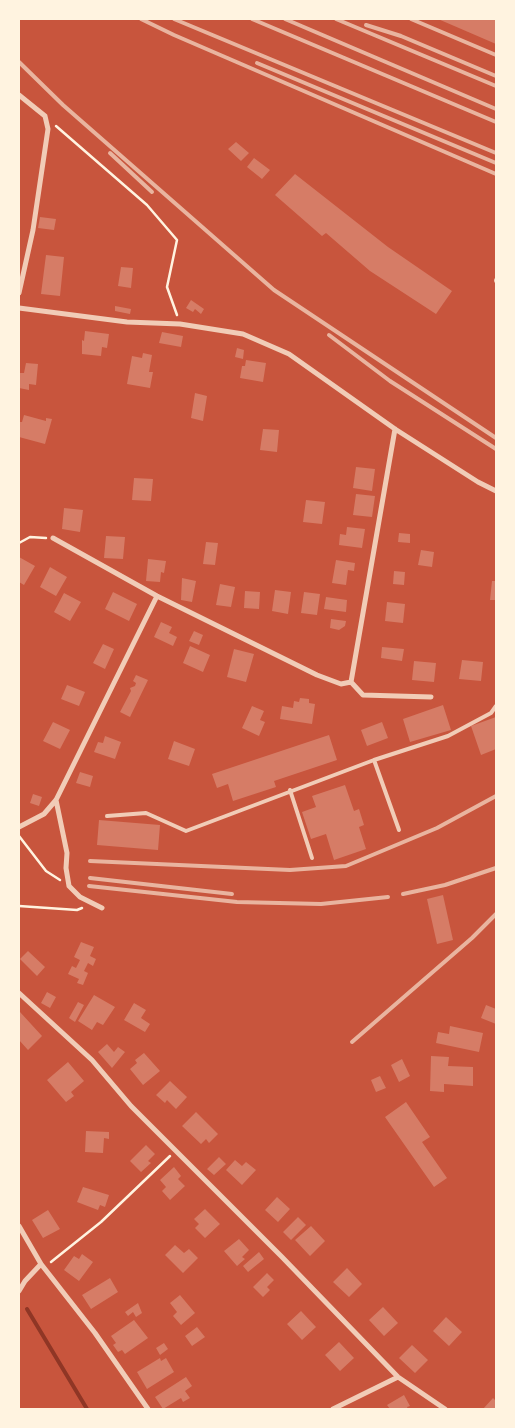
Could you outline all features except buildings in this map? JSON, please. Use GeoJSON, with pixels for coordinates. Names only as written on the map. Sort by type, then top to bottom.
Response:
{"type":"FeatureCollection","features":[{"type":"Feature","properties":{"kind":"street"},"geometry":{"type":"LineString","coordinates":[[19,95],[45,116],[48,129],[34,221],[19,293]]}},
{"type":"Feature","properties":{"kind":"street"},"geometry":{"type":"LineString","coordinates":[[19,308],[126,322],[180,324],[244,334],[289,354],[395,429],[478,482],[496,491]]}},
{"type":"Feature","properties":{"kind":"street"},"geometry":{"type":"LineString","coordinates":[[351,682],[395,429]]}},
{"type":"Feature","properties":{"kind":"street"},"geometry":{"type":"LineString","coordinates":[[53,538],[156,596],[317,675],[342,684],[351,682]]}},
{"type":"Feature","properties":{"kind":"street"},"geometry":{"type":"LineString","coordinates":[[19,827],[44,814],[56,800],[156,596]]}},
{"type":"Feature","properties":{"kind":"street"},"geometry":{"type":"LineString","coordinates":[[351,682],[363,695],[431,697]]}},
{"type":"Feature","properties":{"kind":"street"},"geometry":{"type":"LineString","coordinates":[[56,800],[67,853],[66,868],[70,886],[80,897],[102,908]]}},
{"type":"Feature","properties":{"kind":"street"},"geometry":{"type":"LineString","coordinates":[[19,993],[92,1060],[131,1106],[282,1257],[398,1377],[444,1409]]}},
{"type":"Feature","properties":{"kind":"street"},"geometry":{"type":"LineString","coordinates":[[19,1226],[43,1266],[95,1333],[148,1409]]}},
{"type":"Feature","properties":{"kind":"street"},"geometry":{"type":"LineString","coordinates":[[19,1291],[24,1281],[43,1266]]}},
{"type":"Feature","properties":{"kind":"street"},"geometry":{"type":"LineString","coordinates":[[333,1409],[398,1377]]}},
{"type":"Feature","properties":{"kind":"lane"},"geometry":{"type":"LineString","coordinates":[[107,816],[146,813],[186,831],[290,790],[448,736],[491,712],[496,706]]}},
{"type":"Feature","properties":{"kind":"lane"},"geometry":{"type":"LineString","coordinates":[[374,760],[399,830]]}},
{"type":"Feature","properties":{"kind":"lane"},"geometry":{"type":"LineString","coordinates":[[290,790],[312,858]]}},
{"type":"Feature","properties":{"kind":"path"},"geometry":{"type":"LineString","coordinates":[[45,116],[147,205],[177,240],[167,287],[180,324]]}},
{"type":"Feature","properties":{"kind":"path"},"geometry":{"type":"LineString","coordinates":[[19,543],[30,537],[53,538]]}},
{"type":"Feature","properties":{"kind":"path"},"geometry":{"type":"LineString","coordinates":[[19,836],[46,872],[70,886]]}},
{"type":"Feature","properties":{"kind":"path"},"geometry":{"type":"LineString","coordinates":[[19,906],[77,910],[93,904]]}},
{"type":"Feature","properties":{"kind":"path"},"geometry":{"type":"LineString","coordinates":[[43,1266],[101,1222],[176,1150]]}},
{"type":"Feature","properties":{"kind":"waterway"},"geometry":{"type":"LineString","coordinates":[[27,1309],[87,1409]]}},
{"type":"Feature","properties":{"kind":"railway"},"geometry":{"type":"LineString","coordinates":[[141,19],[496,174]]}},
{"type":"Feature","properties":{"kind":"railway"},"geometry":{"type":"LineString","coordinates":[[174,19],[496,153]]}},
{"type":"Feature","properties":{"kind":"railway"},"geometry":{"type":"LineString","coordinates":[[252,19],[496,122]]}},
{"type":"Feature","properties":{"kind":"railway"},"geometry":{"type":"LineString","coordinates":[[285,19],[496,109]]}},
{"type":"Feature","properties":{"kind":"railway"},"geometry":{"type":"LineString","coordinates":[[336,19],[496,86]]}},
{"type":"Feature","properties":{"kind":"railway"},"geometry":{"type":"LineString","coordinates":[[411,19],[496,55]]}},
{"type":"Feature","properties":{"kind":"railway"},"geometry":{"type":"LineString","coordinates":[[366,25],[401,36],[496,76]]}},
{"type":"Feature","properties":{"kind":"railway"},"geometry":{"type":"LineString","coordinates":[[19,62],[63,105],[274,290],[496,438]]}},
{"type":"Feature","properties":{"kind":"railway"},"geometry":{"type":"LineString","coordinates":[[257,63],[496,163]]}},
{"type":"Feature","properties":{"kind":"railway"},"geometry":{"type":"LineString","coordinates":[[110,153],[152,192]]}},
{"type":"Feature","properties":{"kind":"railway"},"geometry":{"type":"LineString","coordinates":[[329,335],[390,381],[496,449]]}},
{"type":"Feature","properties":{"kind":"railway"},"geometry":{"type":"LineString","coordinates":[[90,861],[290,870],[346,866],[437,828],[496,796]]}},
{"type":"Feature","properties":{"kind":"railway"},"geometry":{"type":"LineString","coordinates":[[403,894],[445,885],[496,868]]}},
{"type":"Feature","properties":{"kind":"railway"},"geometry":{"type":"LineString","coordinates":[[90,878],[232,894]]}},
{"type":"Feature","properties":{"kind":"railway"},"geometry":{"type":"LineString","coordinates":[[89,886],[237,902],[321,904],[388,897]]}},
{"type":"Feature","properties":{"kind":"railway"},"geometry":{"type":"LineString","coordinates":[[352,1042],[472,938],[496,914]]}}]}
